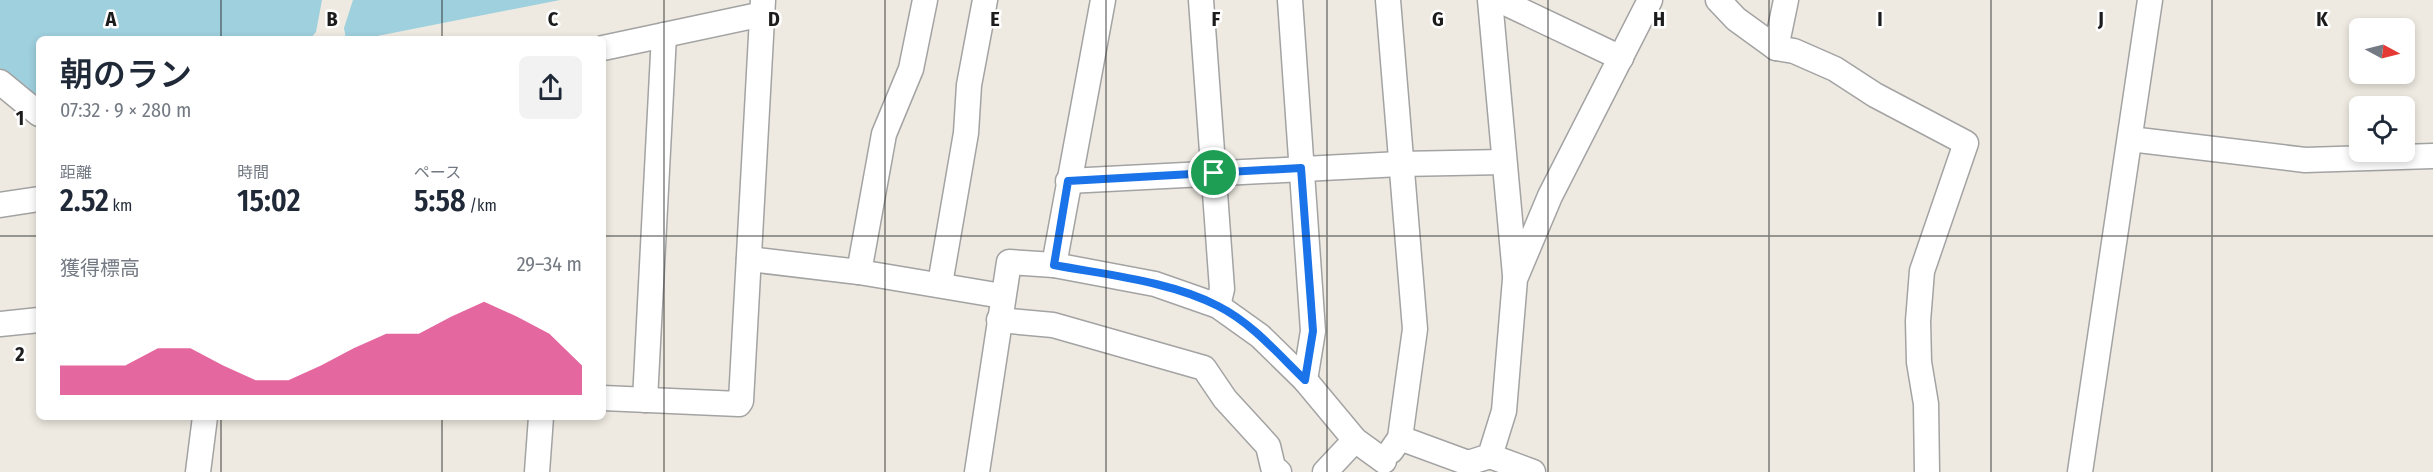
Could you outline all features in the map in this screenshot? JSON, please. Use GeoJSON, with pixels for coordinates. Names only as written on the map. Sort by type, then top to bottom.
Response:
{"type":"FeatureCollection","features":[{"type":"Feature","properties":{"kind":"street"},"geometry":{"type":"LineString","coordinates":[[859,272],[884,134],[911,69],[925,0]]}},
{"type":"Feature","properties":{"kind":"street"},"geometry":{"type":"LineString","coordinates":[[940,284],[966,133],[969,85],[985,0]]}},
{"type":"Feature","properties":{"kind":"street"},"geometry":{"type":"LineString","coordinates":[[1054,265],[1103,0]]}},
{"type":"Feature","properties":{"kind":"street"},"geometry":{"type":"LineString","coordinates":[[1201,0],[1222,289],[1218,306]]}},
{"type":"Feature","properties":{"kind":"street"},"geometry":{"type":"LineString","coordinates":[[1290,0],[1313,331],[1305,380]]}},
{"type":"Feature","properties":{"kind":"street"},"geometry":{"type":"LineString","coordinates":[[977,472],[1009,262],[1054,265],[1155,284],[1218,306],[1260,336],[1305,380],[1355,440],[1383,466],[1400,438],[1415,329],[1388,0]]}},
{"type":"Feature","properties":{"kind":"street"},"geometry":{"type":"LineString","coordinates":[[1490,0],[1515,279],[1504,411],[1490,456]]}},
{"type":"Feature","properties":{"kind":"street"},"geometry":{"type":"LineString","coordinates":[[1499,0],[1622,58]]}},
{"type":"Feature","properties":{"kind":"street"},"geometry":{"type":"LineString","coordinates":[[1515,279],[1550,196],[1650,0]]}},
{"type":"Feature","properties":{"kind":"street"},"geometry":{"type":"LineString","coordinates":[[1718,0],[1736,19],[1776,48],[1794,51],[1835,69],[1875,94],[1966,143],[1922,271],[1918,352],[1926,404],[1927,472]]}},
{"type":"Feature","properties":{"kind":"street"},"geometry":{"type":"LineString","coordinates":[[1776,48],[1786,0]]}},
{"type":"Feature","properties":{"kind":"street"},"geometry":{"type":"LineString","coordinates":[[2080,472],[2150,0]]}},
{"type":"Feature","properties":{"kind":"street"},"geometry":{"type":"LineString","coordinates":[[606,47],[663,35],[763,7],[739,404],[606,398]]}},
{"type":"Feature","properties":{"kind":"street"},"geometry":{"type":"LineString","coordinates":[[645,400],[663,35]]}},
{"type":"Feature","properties":{"kind":"street"},"geometry":{"type":"LineString","coordinates":[[0,82],[36,112]]}},
{"type":"Feature","properties":{"kind":"street"},"geometry":{"type":"LineString","coordinates":[[2130,140],[2306,160],[2433,156]]}},
{"type":"Feature","properties":{"kind":"street"},"geometry":{"type":"LineString","coordinates":[[1068,181],[1301,168],[1504,162]]}},
{"type":"Feature","properties":{"kind":"street"},"geometry":{"type":"LineString","coordinates":[[0,205],[36,199]]}},
{"type":"Feature","properties":{"kind":"street"},"geometry":{"type":"LineString","coordinates":[[749,259],[859,272],[1002,296]]}},
{"type":"Feature","properties":{"kind":"street"},"geometry":{"type":"LineString","coordinates":[[0,324],[36,320]]}},
{"type":"Feature","properties":{"kind":"street"},"geometry":{"type":"LineString","coordinates":[[999,320],[1053,325],[1204,368],[1225,399],[1268,446],[1273,467],[1279,472]]}},
{"type":"Feature","properties":{"kind":"street"},"geometry":{"type":"LineString","coordinates":[[198,472],[205,420]]}},
{"type":"Feature","properties":{"kind":"street"},"geometry":{"type":"LineString","coordinates":[[537,472],[541,420]]}},
{"type":"Feature","properties":{"kind":"street"},"geometry":{"type":"LineString","coordinates":[[1400,438],[1468,463],[1490,456],[1533,472]]}},
{"type":"Feature","properties":{"kind":"street"},"geometry":{"type":"LineString","coordinates":[[1325,472],[1355,440]]}},
{"type":"Feature","properties":{"kind":"water"},"geometry":{"type":"Polygon","coordinates":[[[0,0],[322,0],[316,32],[313,36],[36,36],[36,100],[0,68],[0,0]]]}},
{"type":"Feature","properties":{"kind":"water"},"geometry":{"type":"Polygon","coordinates":[[[353,0],[560,0],[377,36],[345,36],[344,28],[353,0]]]}},
{"type":"Feature","properties":{"kind":"route"},"geometry":{"type":"LineString","coordinates":[[1301,168],[1313,331],[1305,380],[1260,336],[1218,306],[1155,284],[1054,265],[1068,181],[1214,173],[1301,168]]}}]}
